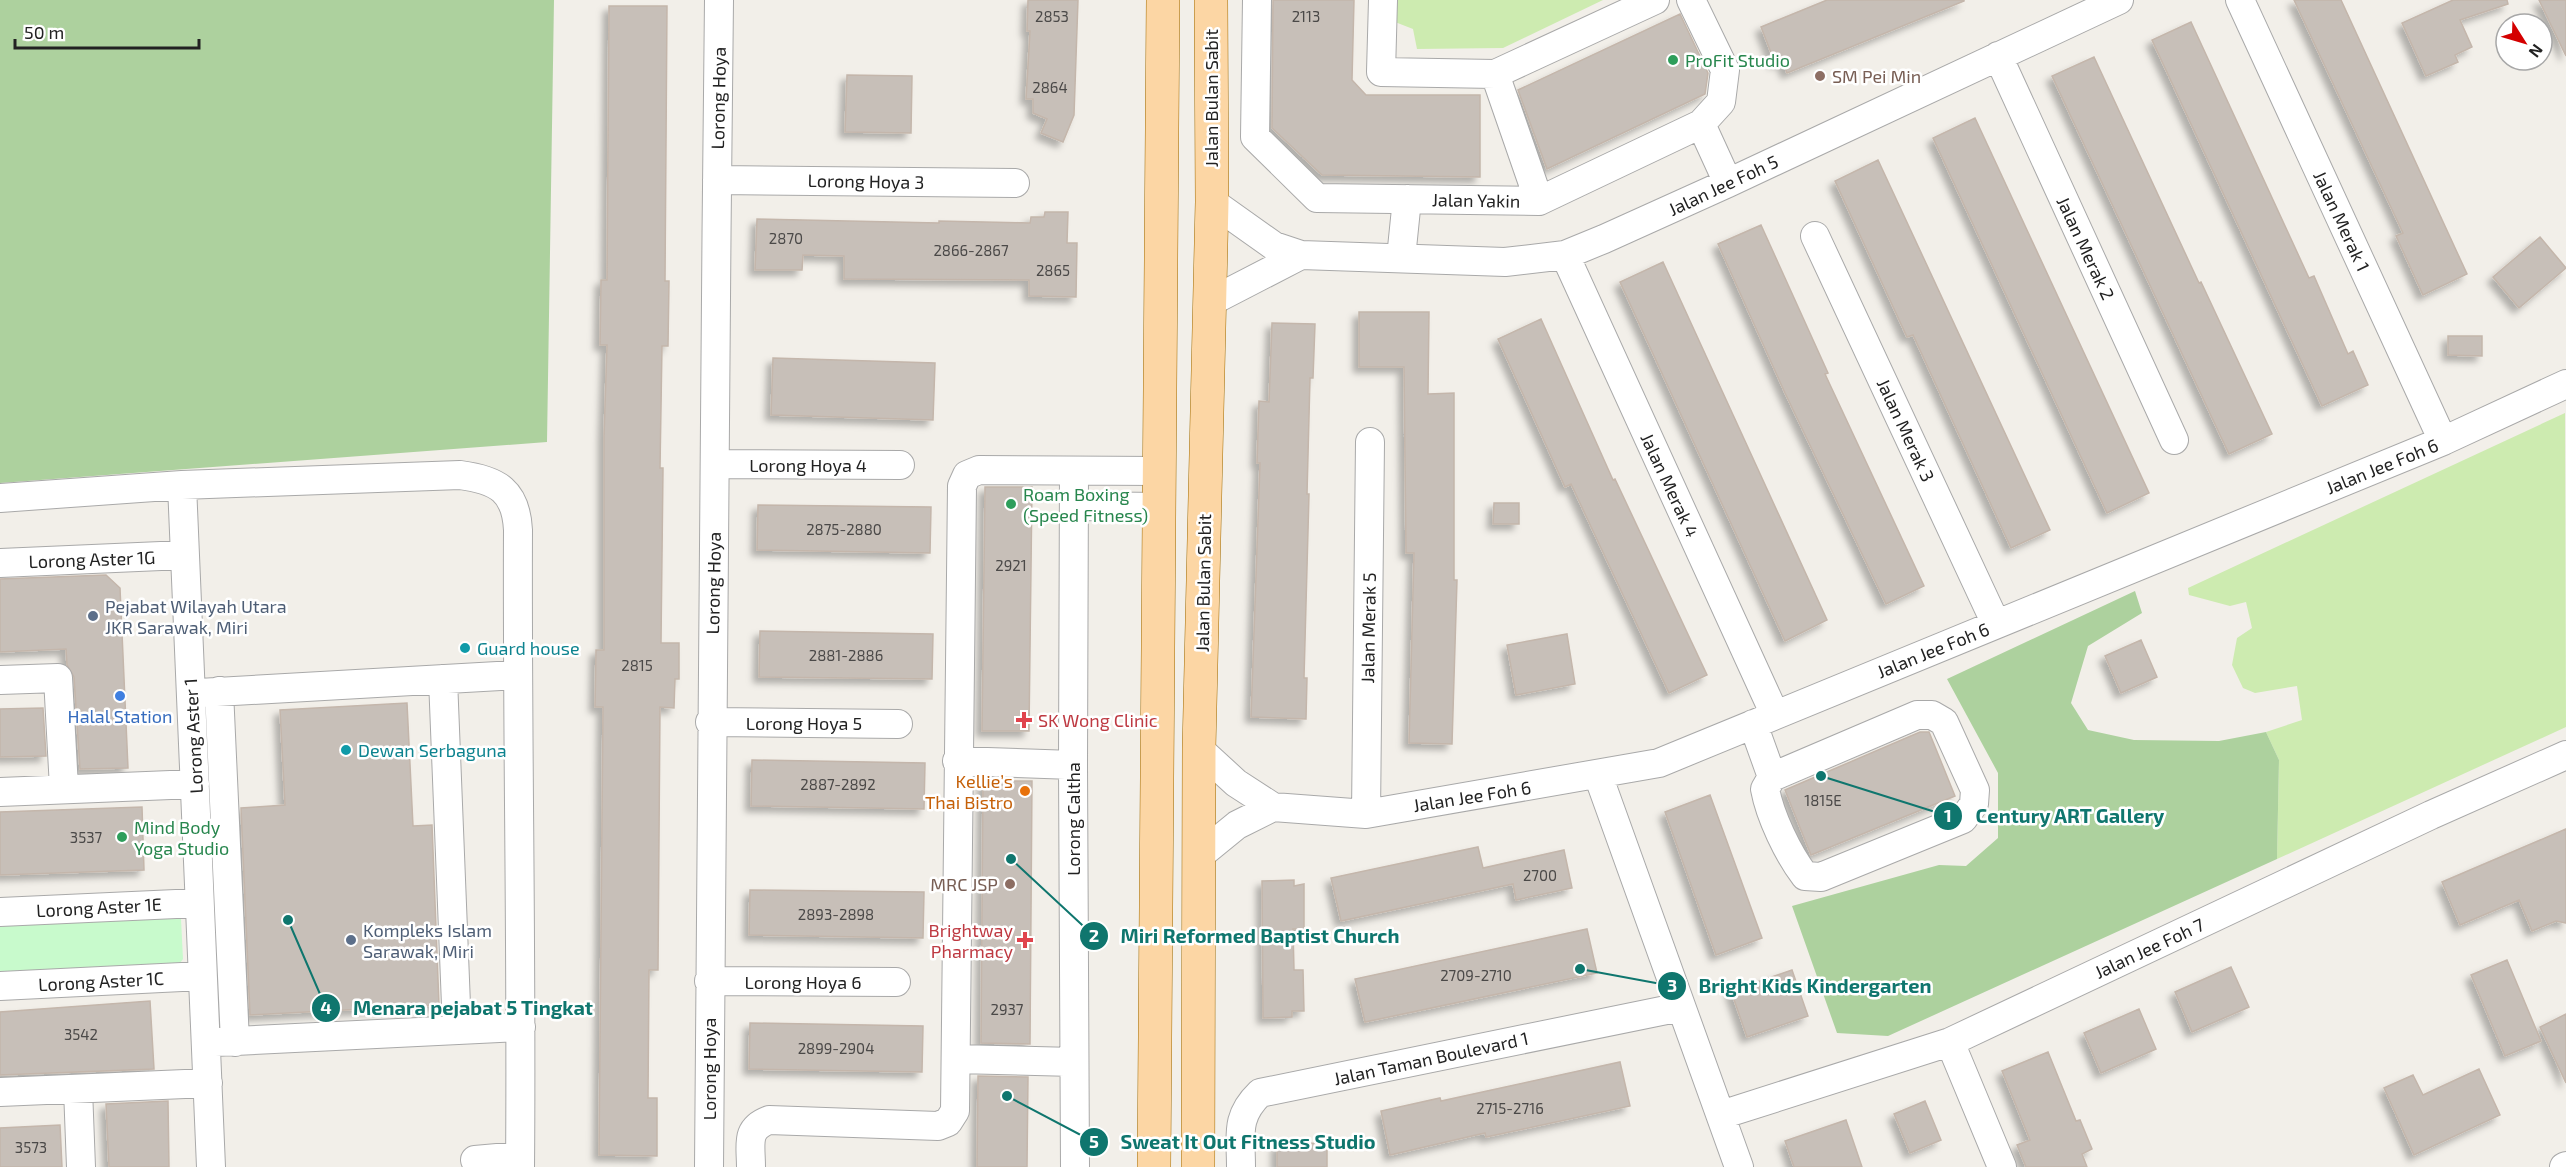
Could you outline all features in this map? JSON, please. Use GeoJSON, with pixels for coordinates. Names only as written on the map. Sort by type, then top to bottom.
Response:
{"type":"FeatureCollection","features":[{"type":"Feature","properties":{"kind":"main road"},"geometry":{"type":"LineString","coordinates":[[1139,1167],[1154,1151],[1163,0]]}},
{"type":"Feature","properties":{"kind":"main road","name":"Jalan Bulan Sabit"},"geometry":{"type":"LineString","coordinates":[[1198,1167],[1199,749],[1212,202],[1211,0]]}},
{"type":"Feature","properties":{"kind":"street","name":"Lorong Hoya"},"geometry":{"type":"LineString","coordinates":[[709,1167],[710,722],[716,464],[719,0]]}},
{"type":"Feature","properties":{"kind":"street","name":"Jalan Yakin"},"geometry":{"type":"LineString","coordinates":[[1257,0],[1255,137],[1317,198],[1539,201],[1701,124],[1721,102],[1725,70],[1691,0]]}},
{"type":"Feature","properties":{"kind":"street"},"geometry":{"type":"LineString","coordinates":[[1383,0],[1381,72],[1495,74],[1655,0]]}},
{"type":"Feature","properties":{"kind":"street","name":"Jalan Jee Foh 5"},"geometry":{"type":"LineString","coordinates":[[1212,202],[1274,246],[1301,255],[1505,262],[1565,255],[1728,183],[2119,0]]}},
{"type":"Feature","properties":{"kind":"street","name":"Jalan Merak 1"},"geometry":{"type":"LineString","coordinates":[[2240,0],[2443,441]]}},
{"type":"Feature","properties":{"kind":"street","name":"Jalan Merak 2"},"geometry":{"type":"LineString","coordinates":[[1998,56],[2174,440]]}},
{"type":"Feature","properties":{"kind":"street"},"geometry":{"type":"LineString","coordinates":[[1495,74],[1539,201]]}},
{"type":"Feature","properties":{"kind":"street"},"geometry":{"type":"LineString","coordinates":[[1701,124],[1728,183]]}},
{"type":"Feature","properties":{"kind":"street","name":"Lorong Hoya 3"},"geometry":{"type":"LineString","coordinates":[[717,180],[1015,183]]}},
{"type":"Feature","properties":{"kind":"street"},"geometry":{"type":"LineString","coordinates":[[1401,258],[1407,199]]}},
{"type":"Feature","properties":{"kind":"street","name":"Jalan Merak 3"},"geometry":{"type":"LineString","coordinates":[[1815,236],[1996,624]]}},
{"type":"Feature","properties":{"kind":"street","name":"Jalan Jee Foh 5"},"geometry":{"type":"LineString","coordinates":[[1210,302],[1301,255]]}},
{"type":"Feature","properties":{"kind":"street","name":"Jalan Merak 4"},"geometry":{"type":"LineString","coordinates":[[1565,255],[1764,719],[1772,777]]}},
{"type":"Feature","properties":{"kind":"street","name":"Jalan Jee Foh 6"},"geometry":{"type":"LineString","coordinates":[[1199,749],[1236,783],[1273,807],[1366,814],[1659,763],[2443,441],[2566,384]]}},
{"type":"Feature","properties":{"kind":"street","name":"Jalan Merak 5"},"geometry":{"type":"LineString","coordinates":[[1366,814],[1370,442]]}},
{"type":"Feature","properties":{"kind":"street","name":"Lorong Hoya 4"},"geometry":{"type":"LineString","coordinates":[[716,464],[900,465]]}},
{"type":"Feature","properties":{"kind":"street"},"geometry":{"type":"LineString","coordinates":[[751,1167],[751,1134],[757,1125],[769,1120],[938,1126],[948,1122],[955,1112],[957,761],[962,486],[967,475],[979,470],[1159,471]]}},
{"type":"Feature","properties":{"kind":"street","name":"Lorong Caltha"},"geometry":{"type":"LineString","coordinates":[[1074,471],[1075,1167]]}},
{"type":"Feature","properties":{"kind":"street"},"geometry":{"type":"LineString","coordinates":[[0,498],[182,485],[460,475],[483,478],[511,499],[517,510],[520,1162],[475,1160]]}},
{"type":"Feature","properties":{"kind":"street","name":"Lorong Aster 1"},"geometry":{"type":"LineString","coordinates":[[182,485],[184,555],[205,692],[195,784],[198,903],[211,1167]]}},
{"type":"Feature","properties":{"kind":"street"},"geometry":{"type":"LineString","coordinates":[[1074,506],[1159,507]]}},
{"type":"Feature","properties":{"kind":"street","name":"Lorong Aster 1G"},"geometry":{"type":"LineString","coordinates":[[0,563],[184,555]]}},
{"type":"Feature","properties":{"kind":"street"},"geometry":{"type":"LineString","coordinates":[[235,1041],[205,692],[517,675]]}},
{"type":"Feature","properties":{"kind":"street"},"geometry":{"type":"LineString","coordinates":[[0,680],[58,678],[64,788]]}},
{"type":"Feature","properties":{"kind":"street"},"geometry":{"type":"LineString","coordinates":[[443,679],[457,1030]]}},
{"type":"Feature","properties":{"kind":"street"},"geometry":{"type":"LineString","coordinates":[[1932,715],[1944,722],[1975,790],[1974,804],[1963,819],[1821,877],[1805,876],[1795,864],[1767,801],[1765,789],[1772,777],[1917,716],[1932,715]]}},
{"type":"Feature","properties":{"kind":"street","name":"Lorong Hoya 5"},"geometry":{"type":"LineString","coordinates":[[710,722],[898,724]]}},
{"type":"Feature","properties":{"kind":"street","name":"Jalan Jee Foh 7"},"geometry":{"type":"LineString","coordinates":[[1721,1115],[1950,1042],[2431,814],[2566,755]]}},
{"type":"Feature","properties":{"kind":"street"},"geometry":{"type":"LineString","coordinates":[[957,761],[1073,765]]}},
{"type":"Feature","properties":{"kind":"street"},"geometry":{"type":"LineString","coordinates":[[1598,775],[1739,1167]]}},
{"type":"Feature","properties":{"kind":"street"},"geometry":{"type":"LineString","coordinates":[[0,792],[195,784]]}},
{"type":"Feature","properties":{"kind":"street"},"geometry":{"type":"LineString","coordinates":[[1199,855],[1237,825],[1273,807]]}},
{"type":"Feature","properties":{"kind":"street","name":"Lorong Aster 1E"},"geometry":{"type":"LineString","coordinates":[[0,912],[198,903]]}},
{"type":"Feature","properties":{"kind":"street","name":"Lorong Aster 1C"},"geometry":{"type":"LineString","coordinates":[[0,986],[202,976]]}},
{"type":"Feature","properties":{"kind":"street","name":"Lorong Hoya 6"},"geometry":{"type":"LineString","coordinates":[[709,981],[896,982]]}},
{"type":"Feature","properties":{"kind":"street","name":"Jalan Taman Boulevard 1"},"geometry":{"type":"LineString","coordinates":[[1241,1167],[1241,1118],[1250,1103],[1260,1093],[1681,1007]]}},
{"type":"Feature","properties":{"kind":"street"},"geometry":{"type":"LineString","coordinates":[[206,1043],[521,1027]]}},
{"type":"Feature","properties":{"kind":"street"},"geometry":{"type":"LineString","coordinates":[[1950,1042],[2002,1167]]}},
{"type":"Feature","properties":{"kind":"street"},"geometry":{"type":"LineString","coordinates":[[956,1059],[1074,1062]]}},
{"type":"Feature","properties":{"kind":"street"},"geometry":{"type":"LineString","coordinates":[[0,1092],[208,1083]]}},
{"type":"Feature","properties":{"kind":"street"},"geometry":{"type":"LineString","coordinates":[[78,1089],[81,1167]]}},
{"type":"Feature","properties":{"kind":"green space"},"geometry":{"type":"Polygon","coordinates":[[[0,0],[554,0],[547,442],[0,483],[0,0]]]}},
{"type":"Feature","properties":{"kind":"green space"},"geometry":{"type":"Polygon","coordinates":[[[1394,0],[1603,0],[1503,48],[1417,49],[1413,29],[1395,22],[1394,0]]]}},
{"type":"Feature","properties":{"kind":"green space"},"geometry":{"type":"Polygon","coordinates":[[[2565,413],[2566,727],[2277,859],[2279,760],[2266,732],[2302,720],[2297,686],[2255,693],[2243,688],[2232,665],[2237,638],[2252,628],[2246,602],[2230,606],[2189,595],[2188,588],[2565,413]]]}},
{"type":"Feature","properties":{"kind":"green space"},"geometry":{"type":"Polygon","coordinates":[[[2135,591],[2142,613],[2088,646],[2071,703],[2088,730],[2134,740],[2219,741],[2266,732],[2279,760],[2277,859],[1888,1036],[1837,1033],[1792,906],[1939,865],[1966,866],[1998,838],[1998,773],[1947,679],[2135,591]]]}},
{"type":"Feature","properties":{"kind":"green space"},"geometry":{"type":"Polygon","coordinates":[[[174,915],[181,919],[183,959],[177,967],[0,976],[0,924],[174,915]]]}},
{"type":"Feature","properties":{"kind":"building"},"geometry":{"type":"Polygon","coordinates":[[[1028,0],[1078,0],[1074,115],[1063,142],[1041,133],[1047,119],[1033,113],[1033,99],[1026,99],[1030,31],[1027,31],[1028,0]]]}},
{"type":"Feature","properties":{"kind":"building"},"geometry":{"type":"Polygon","coordinates":[[[1273,0],[1354,0],[1352,80],[1366,95],[1480,95],[1480,177],[1322,175],[1272,128],[1273,0]]]}},
{"type":"Feature","properties":{"kind":"building"},"geometry":{"type":"Polygon","coordinates":[[[1827,0],[1964,1],[1787,73],[1782,60],[1775,63],[1761,27],[1827,0]]]}},
{"type":"Feature","properties":{"kind":"building"},"geometry":{"type":"Polygon","coordinates":[[[2294,0],[2341,0],[2467,274],[2423,295],[2396,236],[2403,233],[2294,0]]]}},
{"type":"Feature","properties":{"kind":"building"},"geometry":{"type":"Polygon","coordinates":[[[2453,0],[2507,0],[2508,4],[2460,20],[2472,47],[2455,55],[2458,62],[2426,76],[2402,23],[2453,0]]]}},
{"type":"Feature","properties":{"kind":"building"},"geometry":{"type":"Polygon","coordinates":[[[2539,0],[2566,0],[2566,56],[2554,31],[2554,12],[2545,12],[2539,0]]]}},
{"type":"Feature","properties":{"kind":"building"},"geometry":{"type":"Polygon","coordinates":[[[609,6],[667,6],[665,281],[669,281],[668,346],[662,346],[661,643],[679,643],[679,679],[675,679],[674,708],[660,707],[658,970],[649,970],[648,1098],[657,1098],[657,1156],[599,1155],[603,707],[595,707],[596,650],[604,650],[604,436],[607,345],[600,345],[601,280],[607,280],[609,6]]]}},
{"type":"Feature","properties":{"kind":"building"},"geometry":{"type":"Polygon","coordinates":[[[1680,14],[1708,73],[1705,94],[1547,169],[1518,90],[1680,14]]]}},
{"type":"Feature","properties":{"kind":"building"},"geometry":{"type":"Polygon","coordinates":[[[2191,22],[2309,278],[2314,276],[2348,354],[2353,351],[2368,385],[2322,406],[2152,40],[2191,22]]]}},
{"type":"Feature","properties":{"kind":"building"},"geometry":{"type":"Polygon","coordinates":[[[2094,57],[2272,434],[2229,454],[2052,76],[2094,57]]]}},
{"type":"Feature","properties":{"kind":"building"},"geometry":{"type":"Polygon","coordinates":[[[847,75],[912,76],[911,133],[845,132],[847,75]]]}},
{"type":"Feature","properties":{"kind":"building"},"geometry":{"type":"Polygon","coordinates":[[[1975,118],[2149,493],[2107,513],[1933,138],[1975,118]]]}},
{"type":"Feature","properties":{"kind":"building"},"geometry":{"type":"Polygon","coordinates":[[[1878,160],[2050,530],[2011,548],[1913,335],[1907,337],[1835,181],[1878,160]]]}},
{"type":"Feature","properties":{"kind":"building"},"geometry":{"type":"Polygon","coordinates":[[[1045,212],[1068,212],[1067,243],[1077,243],[1076,297],[1029,296],[1029,280],[844,279],[844,256],[803,255],[802,270],[755,270],[757,219],[1030,223],[1031,217],[1044,217],[1045,212]]]}},
{"type":"Feature","properties":{"kind":"building"},"geometry":{"type":"Polygon","coordinates":[[[1761,225],[1828,373],[1825,374],[1924,586],[1886,604],[1785,393],[1718,244],[1761,225]]]}},
{"type":"Feature","properties":{"kind":"building"},"geometry":{"type":"Polygon","coordinates":[[[2540,237],[2566,268],[2519,308],[2493,277],[2540,237]]]}},
{"type":"Feature","properties":{"kind":"building"},"geometry":{"type":"Polygon","coordinates":[[[1663,262],[1827,620],[1785,641],[1620,282],[1663,262]]]}},
{"type":"Feature","properties":{"kind":"building"},"geometry":{"type":"Polygon","coordinates":[[[1359,312],[1429,312],[1428,394],[1454,393],[1454,580],[1457,580],[1452,744],[1409,743],[1414,553],[1406,553],[1404,367],[1359,367],[1359,312]]]}},
{"type":"Feature","properties":{"kind":"building"},"geometry":{"type":"Polygon","coordinates":[[[1541,319],[1613,480],[1615,479],[1707,675],[1669,693],[1571,484],[1565,487],[1498,339],[1541,319]]]}},
{"type":"Feature","properties":{"kind":"building"},"geometry":{"type":"Polygon","coordinates":[[[1272,323],[1315,324],[1313,378],[1310,378],[1307,494],[1309,494],[1304,678],[1307,678],[1306,719],[1251,717],[1260,463],[1257,463],[1259,401],[1269,402],[1272,323]]]}},
{"type":"Feature","properties":{"kind":"building"},"geometry":{"type":"Polygon","coordinates":[[[2448,336],[2482,336],[2482,356],[2448,355],[2448,336]]]}},
{"type":"Feature","properties":{"kind":"building"},"geometry":{"type":"Polygon","coordinates":[[[773,358],[935,363],[933,420],[771,415],[773,358]]]}},
{"type":"Feature","properties":{"kind":"building"},"geometry":{"type":"Polygon","coordinates":[[[985,487],[1032,487],[1029,731],[982,731],[985,487]]]}},
{"type":"Feature","properties":{"kind":"building"},"geometry":{"type":"Polygon","coordinates":[[[1494,503],[1519,503],[1519,524],[1493,524],[1494,503]]]}},
{"type":"Feature","properties":{"kind":"building"},"geometry":{"type":"Polygon","coordinates":[[[758,505],[931,507],[930,553],[757,550],[758,505]]]}},
{"type":"Feature","properties":{"kind":"building"},"geometry":{"type":"Polygon","coordinates":[[[106,575],[120,588],[128,768],[80,769],[74,677],[67,665],[66,649],[0,652],[0,579],[106,575]]]}},
{"type":"Feature","properties":{"kind":"building"},"geometry":{"type":"Polygon","coordinates":[[[760,631],[933,634],[932,679],[759,677],[760,631]]]}},
{"type":"Feature","properties":{"kind":"building"},"geometry":{"type":"Polygon","coordinates":[[[1567,634],[1575,684],[1516,695],[1507,645],[1567,634]]]}},
{"type":"Feature","properties":{"kind":"building"},"geometry":{"type":"Polygon","coordinates":[[[2141,640],[2157,677],[2121,693],[2105,656],[2141,640]]]}},
{"type":"Feature","properties":{"kind":"building"},"geometry":{"type":"Polygon","coordinates":[[[407,703],[413,826],[432,825],[439,1005],[250,1015],[241,808],[285,805],[280,710],[407,703]]]}},
{"type":"Feature","properties":{"kind":"building"},"geometry":{"type":"Polygon","coordinates":[[[43,708],[46,756],[0,757],[0,709],[43,708]]]}},
{"type":"Feature","properties":{"kind":"building"},"geometry":{"type":"Polygon","coordinates":[[[1920,732],[1929,732],[1955,796],[1811,855],[1785,790],[1920,732]]]}},
{"type":"Feature","properties":{"kind":"building"},"geometry":{"type":"Polygon","coordinates":[[[752,760],[925,763],[924,809],[751,806],[752,760]]]}},
{"type":"Feature","properties":{"kind":"building"},"geometry":{"type":"Polygon","coordinates":[[[983,781],[1032,781],[1030,1044],[981,1043],[983,781]]]}},
{"type":"Feature","properties":{"kind":"building"},"geometry":{"type":"Polygon","coordinates":[[[1710,795],[1762,938],[1716,955],[1665,812],[1710,795]]]}},
{"type":"Feature","properties":{"kind":"building"},"geometry":{"type":"Polygon","coordinates":[[[142,807],[144,870],[0,875],[0,812],[142,807]]]}},
{"type":"Feature","properties":{"kind":"building"},"geometry":{"type":"Polygon","coordinates":[[[2566,829],[2566,923],[2556,921],[2532,931],[2519,900],[2460,925],[2442,882],[2566,829]]]}},
{"type":"Feature","properties":{"kind":"building"},"geometry":{"type":"Polygon","coordinates":[[[1478,847],[1483,868],[1564,850],[1572,888],[1516,900],[1513,884],[1341,921],[1331,878],[1478,847]]]}},
{"type":"Feature","properties":{"kind":"building"},"geometry":{"type":"Polygon","coordinates":[[[1294,880],[1294,886],[1304,884],[1304,929],[1293,929],[1294,970],[1303,970],[1304,1011],[1292,1011],[1292,1017],[1263,1018],[1262,881],[1294,880]]]}},
{"type":"Feature","properties":{"kind":"building"},"geometry":{"type":"Polygon","coordinates":[[[750,890],[924,892],[923,938],[749,935],[750,890]]]}},
{"type":"Feature","properties":{"kind":"building"},"geometry":{"type":"Polygon","coordinates":[[[1587,929],[1597,973],[1365,1022],[1355,979],[1587,929]]]}},
{"type":"Feature","properties":{"kind":"building"},"geometry":{"type":"Polygon","coordinates":[[[2507,960],[2541,1041],[2505,1056],[2471,975],[2507,960]]]}},
{"type":"Feature","properties":{"kind":"building"},"geometry":{"type":"Polygon","coordinates":[[[2231,967],[2249,1007],[2192,1032],[2175,992],[2231,967]]]}},
{"type":"Feature","properties":{"kind":"building"},"geometry":{"type":"Polygon","coordinates":[[[1792,970],[1808,1016],[1747,1037],[1731,991],[1792,970]]]}},
{"type":"Feature","properties":{"kind":"building"},"geometry":{"type":"Polygon","coordinates":[[[150,1001],[154,1069],[0,1075],[0,1012],[150,1001]]]}},
{"type":"Feature","properties":{"kind":"building"},"geometry":{"type":"Polygon","coordinates":[[[2139,1009],[2156,1049],[2101,1073],[2084,1033],[2139,1009]]]}},
{"type":"Feature","properties":{"kind":"building"},"geometry":{"type":"Polygon","coordinates":[[[2566,1014],[2566,1083],[2540,1027],[2566,1014]]]}},
{"type":"Feature","properties":{"kind":"building"},"geometry":{"type":"Polygon","coordinates":[[[750,1023],[923,1026],[922,1072],[749,1069],[750,1023]]]}},
{"type":"Feature","properties":{"kind":"building"},"geometry":{"type":"Polygon","coordinates":[[[2048,1052],[2076,1121],[2080,1120],[2092,1149],[2082,1154],[2087,1167],[2026,1167],[2017,1145],[2030,1140],[2002,1071],[2048,1052]]]}},
{"type":"Feature","properties":{"kind":"building"},"geometry":{"type":"Polygon","coordinates":[[[1620,1062],[1630,1106],[1486,1137],[1485,1133],[1390,1155],[1381,1111],[1440,1098],[1441,1101],[1620,1062]]]}},
{"type":"Feature","properties":{"kind":"building"},"geometry":{"type":"Polygon","coordinates":[[[2479,1069],[2500,1115],[2414,1155],[2384,1088],[2413,1075],[2423,1095],[2479,1069]]]}},
{"type":"Feature","properties":{"kind":"building"},"geometry":{"type":"Polygon","coordinates":[[[978,1076],[1028,1077],[1027,1167],[977,1167],[978,1076]]]}},
{"type":"Feature","properties":{"kind":"building"},"geometry":{"type":"Polygon","coordinates":[[[168,1101],[169,1167],[109,1167],[106,1104],[168,1101]]]}},
{"type":"Feature","properties":{"kind":"building"},"geometry":{"type":"Polygon","coordinates":[[[1925,1101],[1941,1140],[1910,1153],[1894,1114],[1925,1101]]]}},
{"type":"Feature","properties":{"kind":"building"},"geometry":{"type":"Polygon","coordinates":[[[1846,1120],[1862,1167],[1794,1167],[1785,1141],[1846,1120]]]}},
{"type":"Feature","properties":{"kind":"building"},"geometry":{"type":"Polygon","coordinates":[[[60,1125],[62,1167],[0,1167],[0,1128],[60,1125]]]}},
{"type":"Feature","properties":{"kind":"building"},"geometry":{"type":"Polygon","coordinates":[[[1327,1143],[1327,1167],[1277,1167],[1277,1144],[1327,1143]]]}},
{"type":"Feature","properties":{"kind":"place","name":"ProFit Studio"},"geometry":{"type":"Point","coordinates":[1673,60]}},
{"type":"Feature","properties":{"kind":"place","name":"SM Pei Min"},"geometry":{"type":"Point","coordinates":[1820,76]}},
{"type":"Feature","properties":{"kind":"place","name":"Roam Boxing (Speed Fitness)"},"geometry":{"type":"Point","coordinates":[1011,504]}},
{"type":"Feature","properties":{"kind":"place","name":"Pejabat Wilayah Utara JKR Sarawak, Miri"},"geometry":{"type":"Point","coordinates":[93,616]}},
{"type":"Feature","properties":{"kind":"place","name":"Guard house"},"geometry":{"type":"Point","coordinates":[465,648]}},
{"type":"Feature","properties":{"kind":"place","name":"Halal Station"},"geometry":{"type":"Point","coordinates":[120,696]}},
{"type":"Feature","properties":{"kind":"place","name":"SK Wong Clinic"},"geometry":{"type":"Point","coordinates":[1024,720]}},
{"type":"Feature","properties":{"kind":"place","name":"Dewan Serbaguna"},"geometry":{"type":"Point","coordinates":[346,750]}},
{"type":"Feature","properties":{"kind":"place","name":"Century ART Gallery"},"geometry":{"type":"Point","coordinates":[1821,776]}},
{"type":"Feature","properties":{"kind":"place","name":"Kellie’s Thai Bistro"},"geometry":{"type":"Point","coordinates":[1025,791]}},
{"type":"Feature","properties":{"kind":"place","name":"Mind Body Yoga Studio"},"geometry":{"type":"Point","coordinates":[122,837]}},
{"type":"Feature","properties":{"kind":"place","name":"Miri Reformed Baptist Church"},"geometry":{"type":"Point","coordinates":[1011,859]}},
{"type":"Feature","properties":{"kind":"place","name":"MRC JSP"},"geometry":{"type":"Point","coordinates":[1010,884]}},
{"type":"Feature","properties":{"kind":"place","name":"Menara pejabat 5 Tingkat"},"geometry":{"type":"Point","coordinates":[288,920]}},
{"type":"Feature","properties":{"kind":"place","name":"Kompleks Islam Sarawak, Miri"},"geometry":{"type":"Point","coordinates":[351,940]}},
{"type":"Feature","properties":{"kind":"place","name":"Brightway Pharmacy"},"geometry":{"type":"Point","coordinates":[1025,940]}},
{"type":"Feature","properties":{"kind":"place","name":"Bright Kids Kindergarten"},"geometry":{"type":"Point","coordinates":[1580,969]}},
{"type":"Feature","properties":{"kind":"place","name":"Sweat It Out Fitness Studio"},"geometry":{"type":"Point","coordinates":[1007,1096]}}]}
